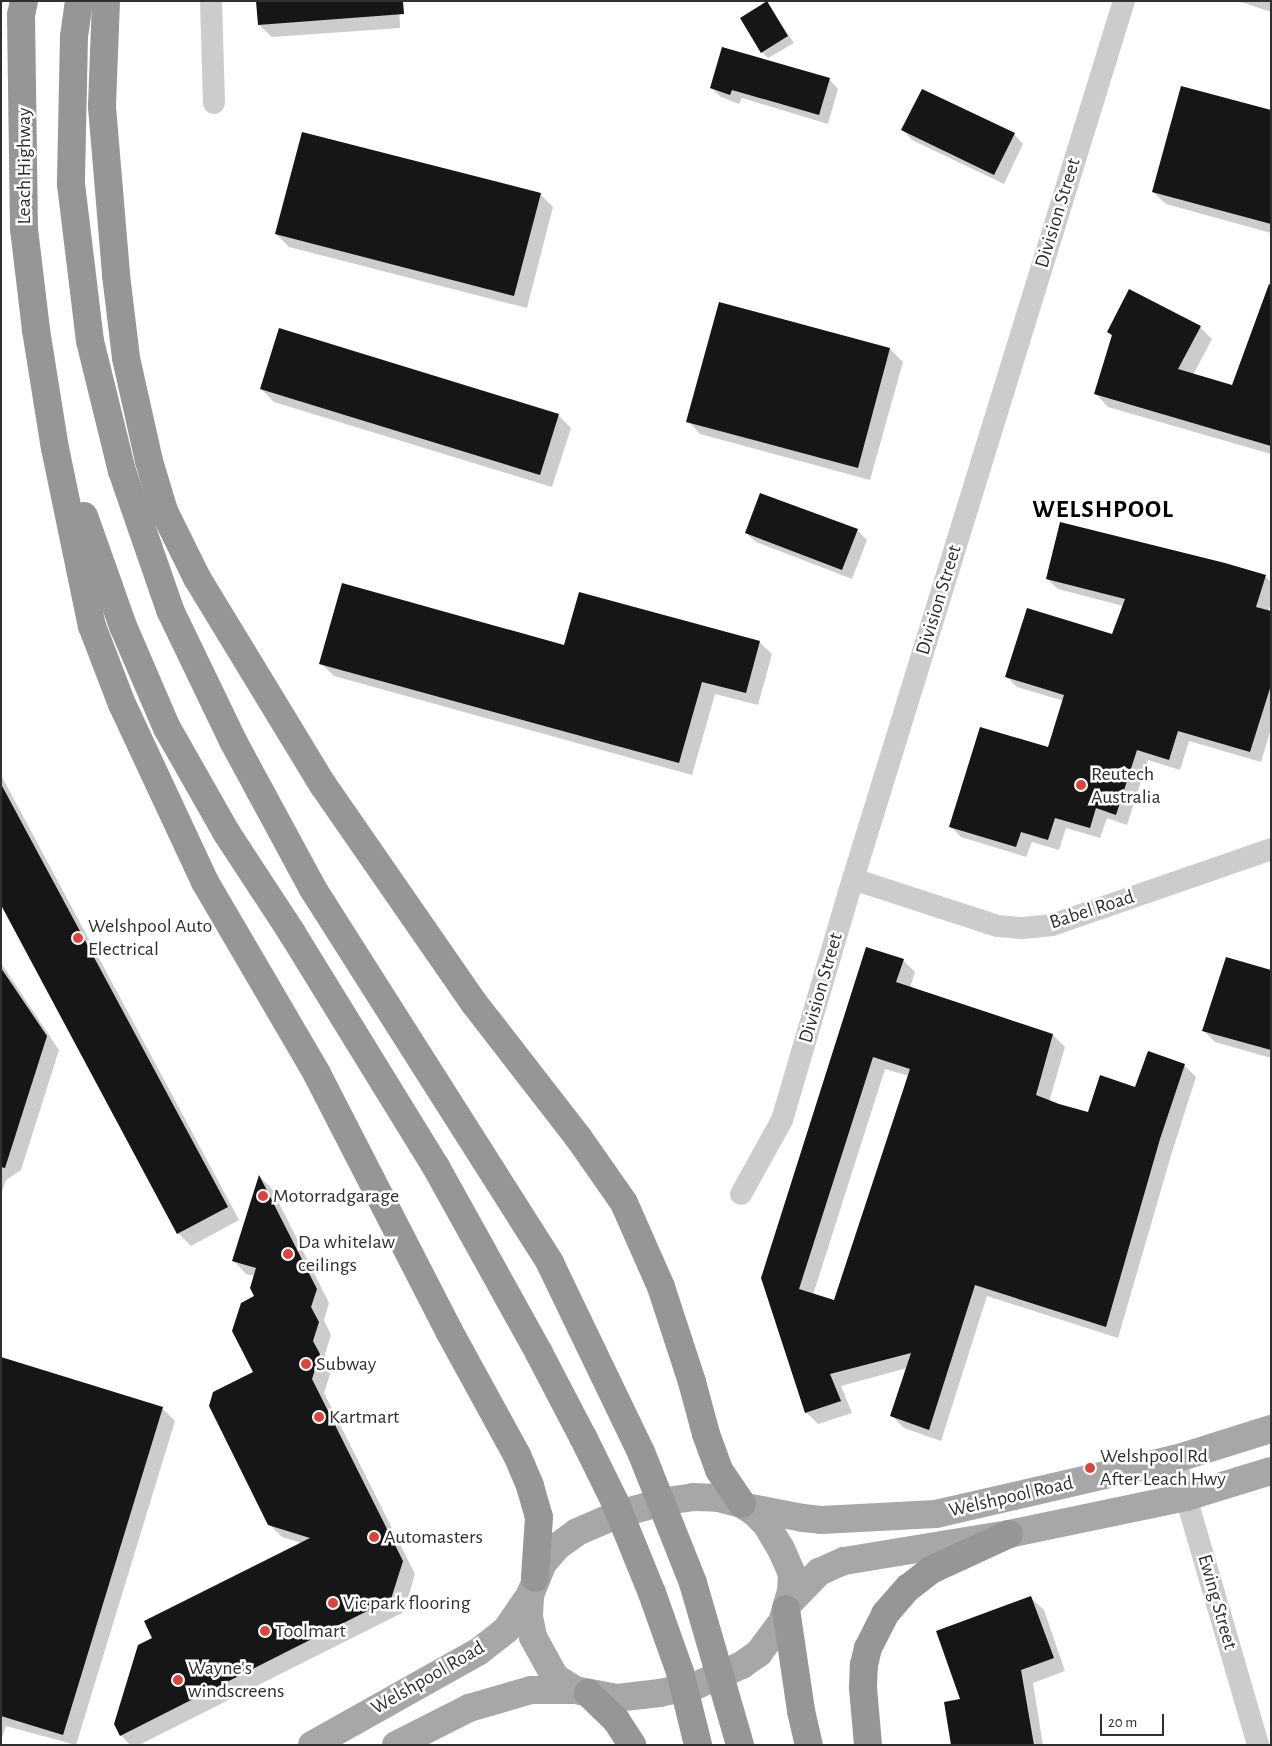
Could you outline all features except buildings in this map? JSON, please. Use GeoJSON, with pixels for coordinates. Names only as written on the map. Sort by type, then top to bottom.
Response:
{"type":"FeatureCollection","features":[{"type":"Feature","properties":{"kind":"highway","name":"Leach Highway"},"geometry":{"type":"LineString","coordinates":[[24,1],[21,15],[24,229],[36,330]]}},
{"type":"Feature","properties":{"kind":"highway"},"geometry":{"type":"LineString","coordinates":[[79,1],[74,36],[71,184],[90,341],[122,471],[170,610],[233,741],[313,889],[550,1263],[641,1452],[693,1583],[737,1735]]}},
{"type":"Feature","properties":{"kind":"highway"},"geometry":{"type":"LineString","coordinates":[[106,1],[102,107],[116,275],[126,358],[149,462],[164,511],[197,578],[323,785],[474,1003],[578,1136],[624,1203],[662,1287],[706,1434],[719,1470],[744,1505]]}},
{"type":"Feature","properties":{"kind":"highway"},"geometry":{"type":"LineString","coordinates":[[36,330],[86,522],[123,626],[167,728],[226,832],[292,933],[436,1167],[539,1353],[583,1437],[615,1502],[652,1593],[680,1672],[696,1739]]}},
{"type":"Feature","properties":{"kind":"highway"},"geometry":{"type":"LineString","coordinates":[[36,330],[55,448],[92,626],[122,704],[205,882],[317,1074],[453,1337],[517,1456],[530,1486],[538,1517],[533,1587]]}},
{"type":"Feature","properties":{"kind":"highway"},"geometry":{"type":"LineString","coordinates":[[868,1745],[863,1688],[864,1665],[868,1648],[885,1614],[902,1593],[931,1570],[1009,1534]]}},
{"type":"Feature","properties":{"kind":"highway"},"geometry":{"type":"LineString","coordinates":[[786,1608],[800,1712],[809,1745]]}},
{"type":"Feature","properties":{"kind":"highway"},"geometry":{"type":"LineString","coordinates":[[582,1692],[616,1720],[632,1745]]}},
{"type":"Feature","properties":{"kind":"main road","name":"Welshpool Road"},"geometry":{"type":"LineString","coordinates":[[312,1745],[478,1652],[506,1630],[533,1587],[550,1554],[567,1538],[618,1514],[666,1502],[693,1498],[718,1498],[803,1518],[821,1520],[936,1514],[1175,1459],[1271,1429]]}},
{"type":"Feature","properties":{"kind":"main road","name":"Welshpool Road"},"geometry":{"type":"LineString","coordinates":[[396,1745],[478,1705],[531,1690],[582,1692],[617,1698],[660,1693],[697,1685],[717,1677],[742,1665],[760,1653],[782,1622],[786,1608],[812,1578],[835,1564],[914,1548],[1009,1534],[1186,1497],[1271,1471]]}},
{"type":"Feature","properties":{"kind":"main road"},"geometry":{"type":"LineString","coordinates":[[744,1505],[766,1524],[790,1566],[792,1581],[786,1608]]}},
{"type":"Feature","properties":{"kind":"main road"},"geometry":{"type":"LineString","coordinates":[[533,1587],[530,1627],[537,1647],[555,1677],[582,1692]]}},
{"type":"Feature","properties":{"kind":"street"},"geometry":{"type":"LineString","coordinates":[[211,1],[214,103]]}},
{"type":"Feature","properties":{"kind":"street","name":"Division Street"},"geometry":{"type":"LineString","coordinates":[[741,1194],[782,1120],[853,879],[1124,1]]}},
{"type":"Feature","properties":{"kind":"street","name":"Babel Road"},"geometry":{"type":"LineString","coordinates":[[853,879],[998,926],[1023,928],[1052,925],[1271,849]]}},
{"type":"Feature","properties":{"kind":"street","name":"Ewing Street"},"geometry":{"type":"LineString","coordinates":[[1175,1459],[1258,1745]]}},
{"type":"Feature","properties":{"kind":"place","name":"Reutech Australia"},"geometry":{"type":"Point","coordinates":[1081,785]}},
{"type":"Feature","properties":{"kind":"place","name":"Welshpool Auto Electrical"},"geometry":{"type":"Point","coordinates":[78,938]}},
{"type":"Feature","properties":{"kind":"place","name":"Motorradgarage"},"geometry":{"type":"Point","coordinates":[263,1196]}},
{"type":"Feature","properties":{"kind":"place","name":"Da whitelaw ceilings"},"geometry":{"type":"Point","coordinates":[288,1254]}},
{"type":"Feature","properties":{"kind":"place","name":"Subway"},"geometry":{"type":"Point","coordinates":[306,1364]}},
{"type":"Feature","properties":{"kind":"place","name":"Kartmart"},"geometry":{"type":"Point","coordinates":[319,1417]}},
{"type":"Feature","properties":{"kind":"place","name":"Welshpool Rd After Leach Hwy"},"geometry":{"type":"Point","coordinates":[1090,1468]}},
{"type":"Feature","properties":{"kind":"place","name":"Automasters"},"geometry":{"type":"Point","coordinates":[374,1537]}},
{"type":"Feature","properties":{"kind":"place","name":"Vic park flooring"},"geometry":{"type":"Point","coordinates":[333,1603]}},
{"type":"Feature","properties":{"kind":"place","name":"Toolmart"},"geometry":{"type":"Point","coordinates":[265,1631]}},
{"type":"Feature","properties":{"kind":"place","name":"Wayne's windscreens"},"geometry":{"type":"Point","coordinates":[178,1680]}},
{"type":"Feature","properties":{"kind":"district","name":"WELSHPOOL"},"geometry":{"type":"Point","coordinates":[1103,510]}}]}
